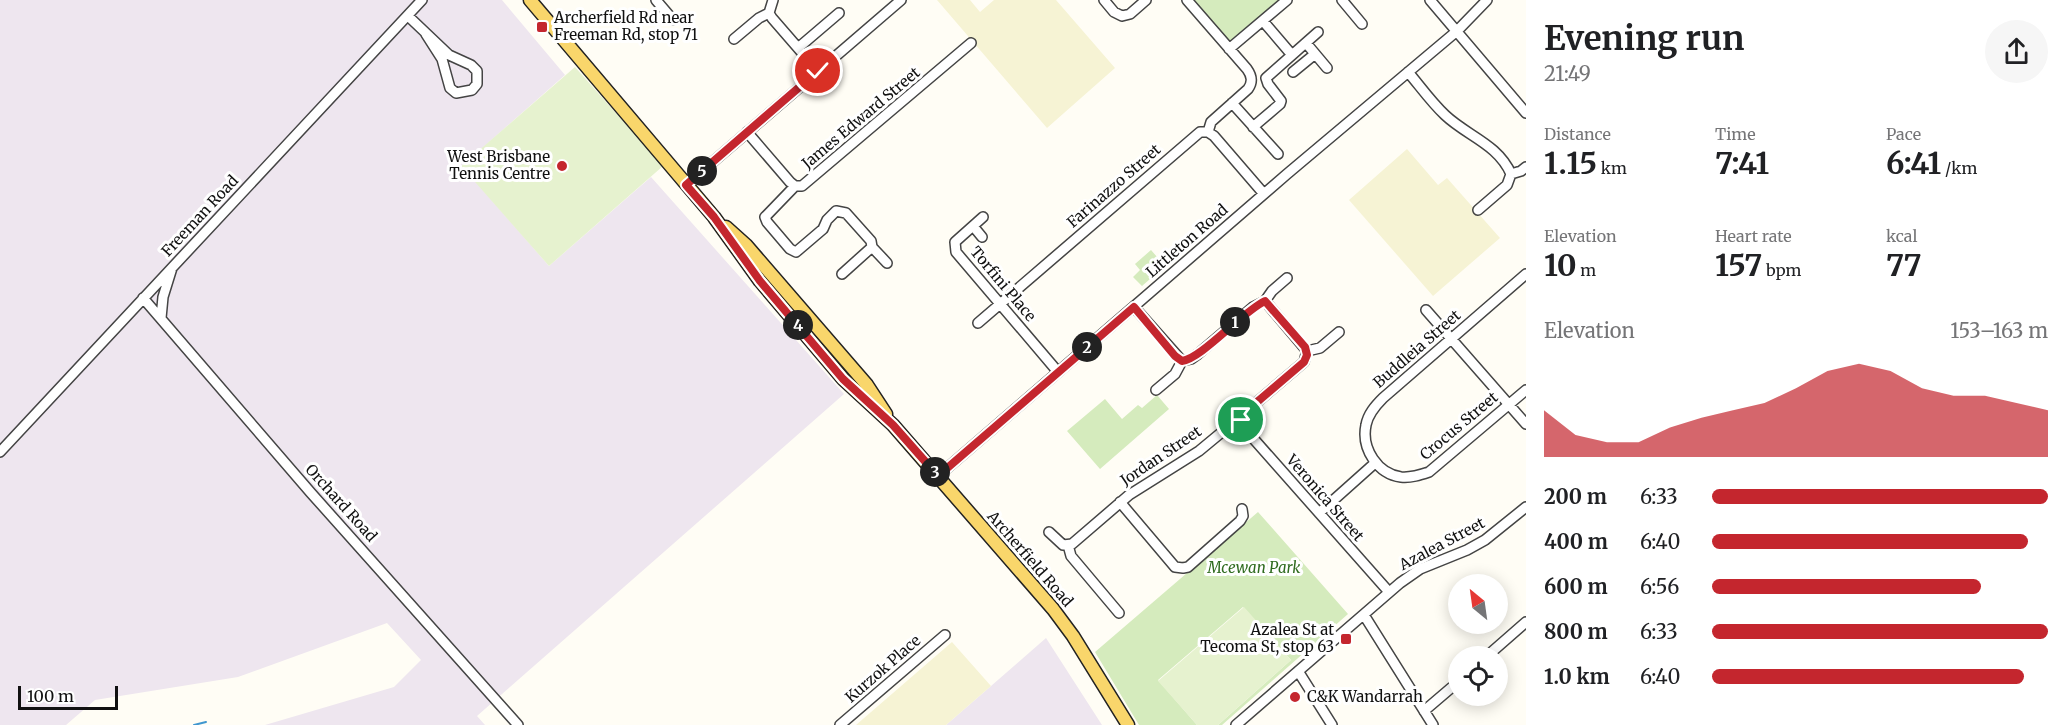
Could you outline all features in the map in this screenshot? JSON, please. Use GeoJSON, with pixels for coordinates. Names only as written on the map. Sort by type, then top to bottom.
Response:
{"type":"FeatureCollection","features":[{"type":"Feature","properties":{"kind":"main road","name":"Archerfield Road"},"geometry":{"type":"LineString","coordinates":[[530,0],[714,217],[760,281],[843,379],[893,425],[1064,622],[1128,725]]}},
{"type":"Feature","properties":{"kind":"street","name":"Freeman Road"},"geometry":{"type":"LineString","coordinates":[[0,452],[422,0]]}},
{"type":"Feature","properties":{"kind":"street"},"geometry":{"type":"LineString","coordinates":[[656,0],[673,20]]}},
{"type":"Feature","properties":{"kind":"street"},"geometry":{"type":"LineString","coordinates":[[734,39],[759,18],[769,13],[773,0]]}},
{"type":"Feature","properties":{"kind":"street"},"geometry":{"type":"LineString","coordinates":[[686,185],[901,0]]}},
{"type":"Feature","properties":{"kind":"street"},"geometry":{"type":"LineString","coordinates":[[1104,0],[1114,12],[1122,16],[1130,14],[1146,0]]}},
{"type":"Feature","properties":{"kind":"street"},"geometry":{"type":"LineString","coordinates":[[1186,0],[1247,69],[1252,82],[1248,89],[1211,122],[1208,132],[1264,194]]}},
{"type":"Feature","properties":{"kind":"street"},"geometry":{"type":"LineString","coordinates":[[1229,49],[1287,0]]}},
{"type":"Feature","properties":{"kind":"street"},"geometry":{"type":"LineString","coordinates":[[1342,0],[1362,24]]}},
{"type":"Feature","properties":{"kind":"street"},"geometry":{"type":"LineString","coordinates":[[1430,0],[1526,113]]}},
{"type":"Feature","properties":{"kind":"street","name":"Littleton Road"},"geometry":{"type":"LineString","coordinates":[[938,476],[1264,194],[1457,31],[1487,0]]}},
{"type":"Feature","properties":{"kind":"street"},"geometry":{"type":"LineString","coordinates":[[769,13],[818,71]]}},
{"type":"Feature","properties":{"kind":"street"},"geometry":{"type":"LineString","coordinates":[[798,48],[839,13]]}},
{"type":"Feature","properties":{"kind":"street"},"geometry":{"type":"LineString","coordinates":[[408,16],[450,55],[471,65],[477,71],[477,84],[472,90],[456,93],[450,88],[442,59],[426,34]]}},
{"type":"Feature","properties":{"kind":"street"},"geometry":{"type":"LineString","coordinates":[[1263,21],[1292,55]]}},
{"type":"Feature","properties":{"kind":"street"},"geometry":{"type":"LineString","coordinates":[[1253,127],[1281,101],[1266,78],[1318,32]]}},
{"type":"Feature","properties":{"kind":"street","name":"James Edward Street"},"geometry":{"type":"LineString","coordinates":[[747,132],[795,186],[802,186],[971,43]]}},
{"type":"Feature","properties":{"kind":"street"},"geometry":{"type":"LineString","coordinates":[[1306,43],[1328,68]]}},
{"type":"Feature","properties":{"kind":"street"},"geometry":{"type":"LineString","coordinates":[[1293,72],[1315,54]]}},
{"type":"Feature","properties":{"kind":"street"},"geometry":{"type":"LineString","coordinates":[[1408,72],[1445,115],[1492,147],[1508,165],[1512,174]]}},
{"type":"Feature","properties":{"kind":"street"},"geometry":{"type":"LineString","coordinates":[[1232,103],[1278,154]]}},
{"type":"Feature","properties":{"kind":"street","name":"Farinazzo Street"},"geometry":{"type":"LineString","coordinates":[[978,323],[1196,134],[1208,132]]}},
{"type":"Feature","properties":{"kind":"street"},"geometry":{"type":"LineString","coordinates":[[1478,210],[1507,185],[1512,174],[1526,167]]}},
{"type":"Feature","properties":{"kind":"street"},"geometry":{"type":"LineString","coordinates":[[795,186],[765,218],[790,249],[796,252],[800,249],[823,229],[827,220],[837,210],[847,214],[887,263]]}},
{"type":"Feature","properties":{"kind":"street","name":"Torfini Place"},"geometry":{"type":"LineString","coordinates":[[983,217],[956,242],[956,252],[1058,372]]}},
{"type":"Feature","properties":{"kind":"street"},"geometry":{"type":"LineString","coordinates":[[973,226],[982,237]]}},
{"type":"Feature","properties":{"kind":"street"},"geometry":{"type":"LineString","coordinates":[[842,274],[872,247]]}},
{"type":"Feature","properties":{"kind":"street"},"geometry":{"type":"LineString","coordinates":[[160,318],[163,297],[172,268]]}},
{"type":"Feature","properties":{"kind":"street","name":"Buddleia Street"},"geometry":{"type":"LineString","coordinates":[[1375,463],[1365,436],[1366,424],[1372,410],[1526,274]]}},
{"type":"Feature","properties":{"kind":"street"},"geometry":{"type":"LineString","coordinates":[[1156,390],[1175,374],[1182,361],[1191,359],[1253,307],[1265,301],[1272,291],[1287,278]]}},
{"type":"Feature","properties":{"kind":"street","name":"Orchard Road"},"geometry":{"type":"LineString","coordinates":[[143,298],[518,725]]}},
{"type":"Feature","properties":{"kind":"street"},"geometry":{"type":"LineString","coordinates":[[1265,301],[1307,351]]}},
{"type":"Feature","properties":{"kind":"street"},"geometry":{"type":"LineString","coordinates":[[1134,307],[1182,361]]}},
{"type":"Feature","properties":{"kind":"street"},"geometry":{"type":"LineString","coordinates":[[1426,310],[1526,424]]}},
{"type":"Feature","properties":{"kind":"street","name":"Jordan Street"},"geometry":{"type":"LineString","coordinates":[[1068,545],[1120,502],[1198,452],[1228,427],[1241,422],[1243,414],[1304,362],[1307,351],[1320,348],[1339,332]]}},
{"type":"Feature","properties":{"kind":"street","name":"Crocus Street"},"geometry":{"type":"LineString","coordinates":[[1375,463],[1385,471],[1401,477],[1414,477],[1429,472],[1526,390]]}},
{"type":"Feature","properties":{"kind":"street","name":"Veronica Street"},"geometry":{"type":"LineString","coordinates":[[1241,422],[1389,592]]}},
{"type":"Feature","properties":{"kind":"street"},"geometry":{"type":"LineString","coordinates":[[1318,513],[1375,463]]}},
{"type":"Feature","properties":{"kind":"street"},"geometry":{"type":"LineString","coordinates":[[1120,502],[1175,567],[1183,568],[1188,567],[1240,521],[1243,516],[1242,509]]}},
{"type":"Feature","properties":{"kind":"street","name":"Azalea Street"},"geometry":{"type":"LineString","coordinates":[[1236,725],[1389,592],[1420,569],[1485,540],[1526,507]]}},
{"type":"Feature","properties":{"kind":"street"},"geometry":{"type":"LineString","coordinates":[[1049,532],[1059,542],[1068,545],[1071,556],[1119,613]]}},
{"type":"Feature","properties":{"kind":"street"},"geometry":{"type":"LineString","coordinates":[[1364,615],[1433,725]]}},
{"type":"Feature","properties":{"kind":"street"},"geometry":{"type":"LineString","coordinates":[[1499,646],[1526,622]]}},
{"type":"Feature","properties":{"kind":"street","name":"Kurzok Place"},"geometry":{"type":"LineString","coordinates":[[840,725],[945,635]]}},
{"type":"Feature","properties":{"kind":"street"},"geometry":{"type":"LineString","coordinates":[[1298,671],[1332,725]]}},
{"type":"Feature","properties":{"kind":"street"},"geometry":{"type":"LineString","coordinates":[[1424,711],[1448,691]]}},
{"type":"Feature","properties":{"kind":"shaded area"},"geometry":{"type":"Polygon","coordinates":[[[0,0],[502,0],[565,75],[462,166],[549,266],[651,177],[844,394],[477,716],[485,725],[265,725],[394,687],[421,660],[387,623],[238,677],[95,700],[66,725],[0,725],[0,0]]]}},
{"type":"Feature","properties":{"kind":"shaded area"},"geometry":{"type":"Polygon","coordinates":[[[937,0],[970,0],[980,12],[994,0],[1056,0],[1115,68],[1047,128],[937,0]]]}},
{"type":"Feature","properties":{"kind":"shaded area"},"geometry":{"type":"Polygon","coordinates":[[[1407,149],[1438,185],[1447,178],[1500,238],[1433,296],[1349,200],[1407,149]]]}},
{"type":"Feature","properties":{"kind":"shaded area"},"geometry":{"type":"Polygon","coordinates":[[[1046,638],[1102,725],[946,725],[991,686],[1046,638]]]}},
{"type":"Feature","properties":{"kind":"shaded area"},"geometry":{"type":"Polygon","coordinates":[[[952,642],[991,686],[946,725],[856,725],[952,642]]]}},
{"type":"Feature","properties":{"kind":"green space"},"geometry":{"type":"Polygon","coordinates":[[[1193,0],[1280,0],[1230,42],[1193,0]]]}},
{"type":"Feature","properties":{"kind":"green space","name":"West Brisbane Tennis Centre"},"geometry":{"type":"Polygon","coordinates":[[[575,67],[663,166],[549,266],[461,166],[575,67]]]}},
{"type":"Feature","properties":{"kind":"green space"},"geometry":{"type":"Polygon","coordinates":[[[1151,250],[1165,266],[1142,286],[1133,277],[1140,270],[1135,264],[1151,250]]]}},
{"type":"Feature","properties":{"kind":"green space"},"geometry":{"type":"Polygon","coordinates":[[[1157,395],[1169,409],[1100,469],[1067,431],[1105,399],[1122,419],[1138,405],[1142,408],[1157,395]]]}},
{"type":"Feature","properties":{"kind":"green space","name":"Mcewan Park"},"geometry":{"type":"Polygon","coordinates":[[[1258,512],[1348,614],[1222,725],[1218,725],[1291,660],[1243,607],[1158,680],[1197,725],[1139,725],[1095,652],[1258,512]]]}},
{"type":"Feature","properties":{"kind":"green space"},"geometry":{"type":"Polygon","coordinates":[[[1244,607],[1291,660],[1218,725],[1197,725],[1158,681],[1244,607]]]}},
{"type":"Feature","properties":{"kind":"waterway"},"geometry":{"type":"LineString","coordinates":[[194,725],[206,722]]}},
{"type":"Feature","properties":{"kind":"place","name":"Archerfield Rd near Freeman Rd, stop 71"},"geometry":{"type":"Point","coordinates":[542,27]}},
{"type":"Feature","properties":{"kind":"place","name":"West Brisbane Tennis Centre"},"geometry":{"type":"Point","coordinates":[562,166]}},
{"type":"Feature","properties":{"kind":"place","name":"Azalea St at Tecoma St, stop 63"},"geometry":{"type":"Point","coordinates":[1346,639]}},
{"type":"Feature","properties":{"kind":"place","name":"C&K Wandarrah"},"geometry":{"type":"Point","coordinates":[1295,697]}},
{"type":"Feature","properties":{"kind":"route"},"geometry":{"type":"LineString","coordinates":[[818,71],[686,185],[714,217],[760,281],[843,379],[893,425],[938,476],[1134,307],[1175,356],[1186,361],[1198,354],[1253,307],[1265,301],[1305,347],[1307,355],[1304,362],[1243,414],[1241,420]]}}]}
